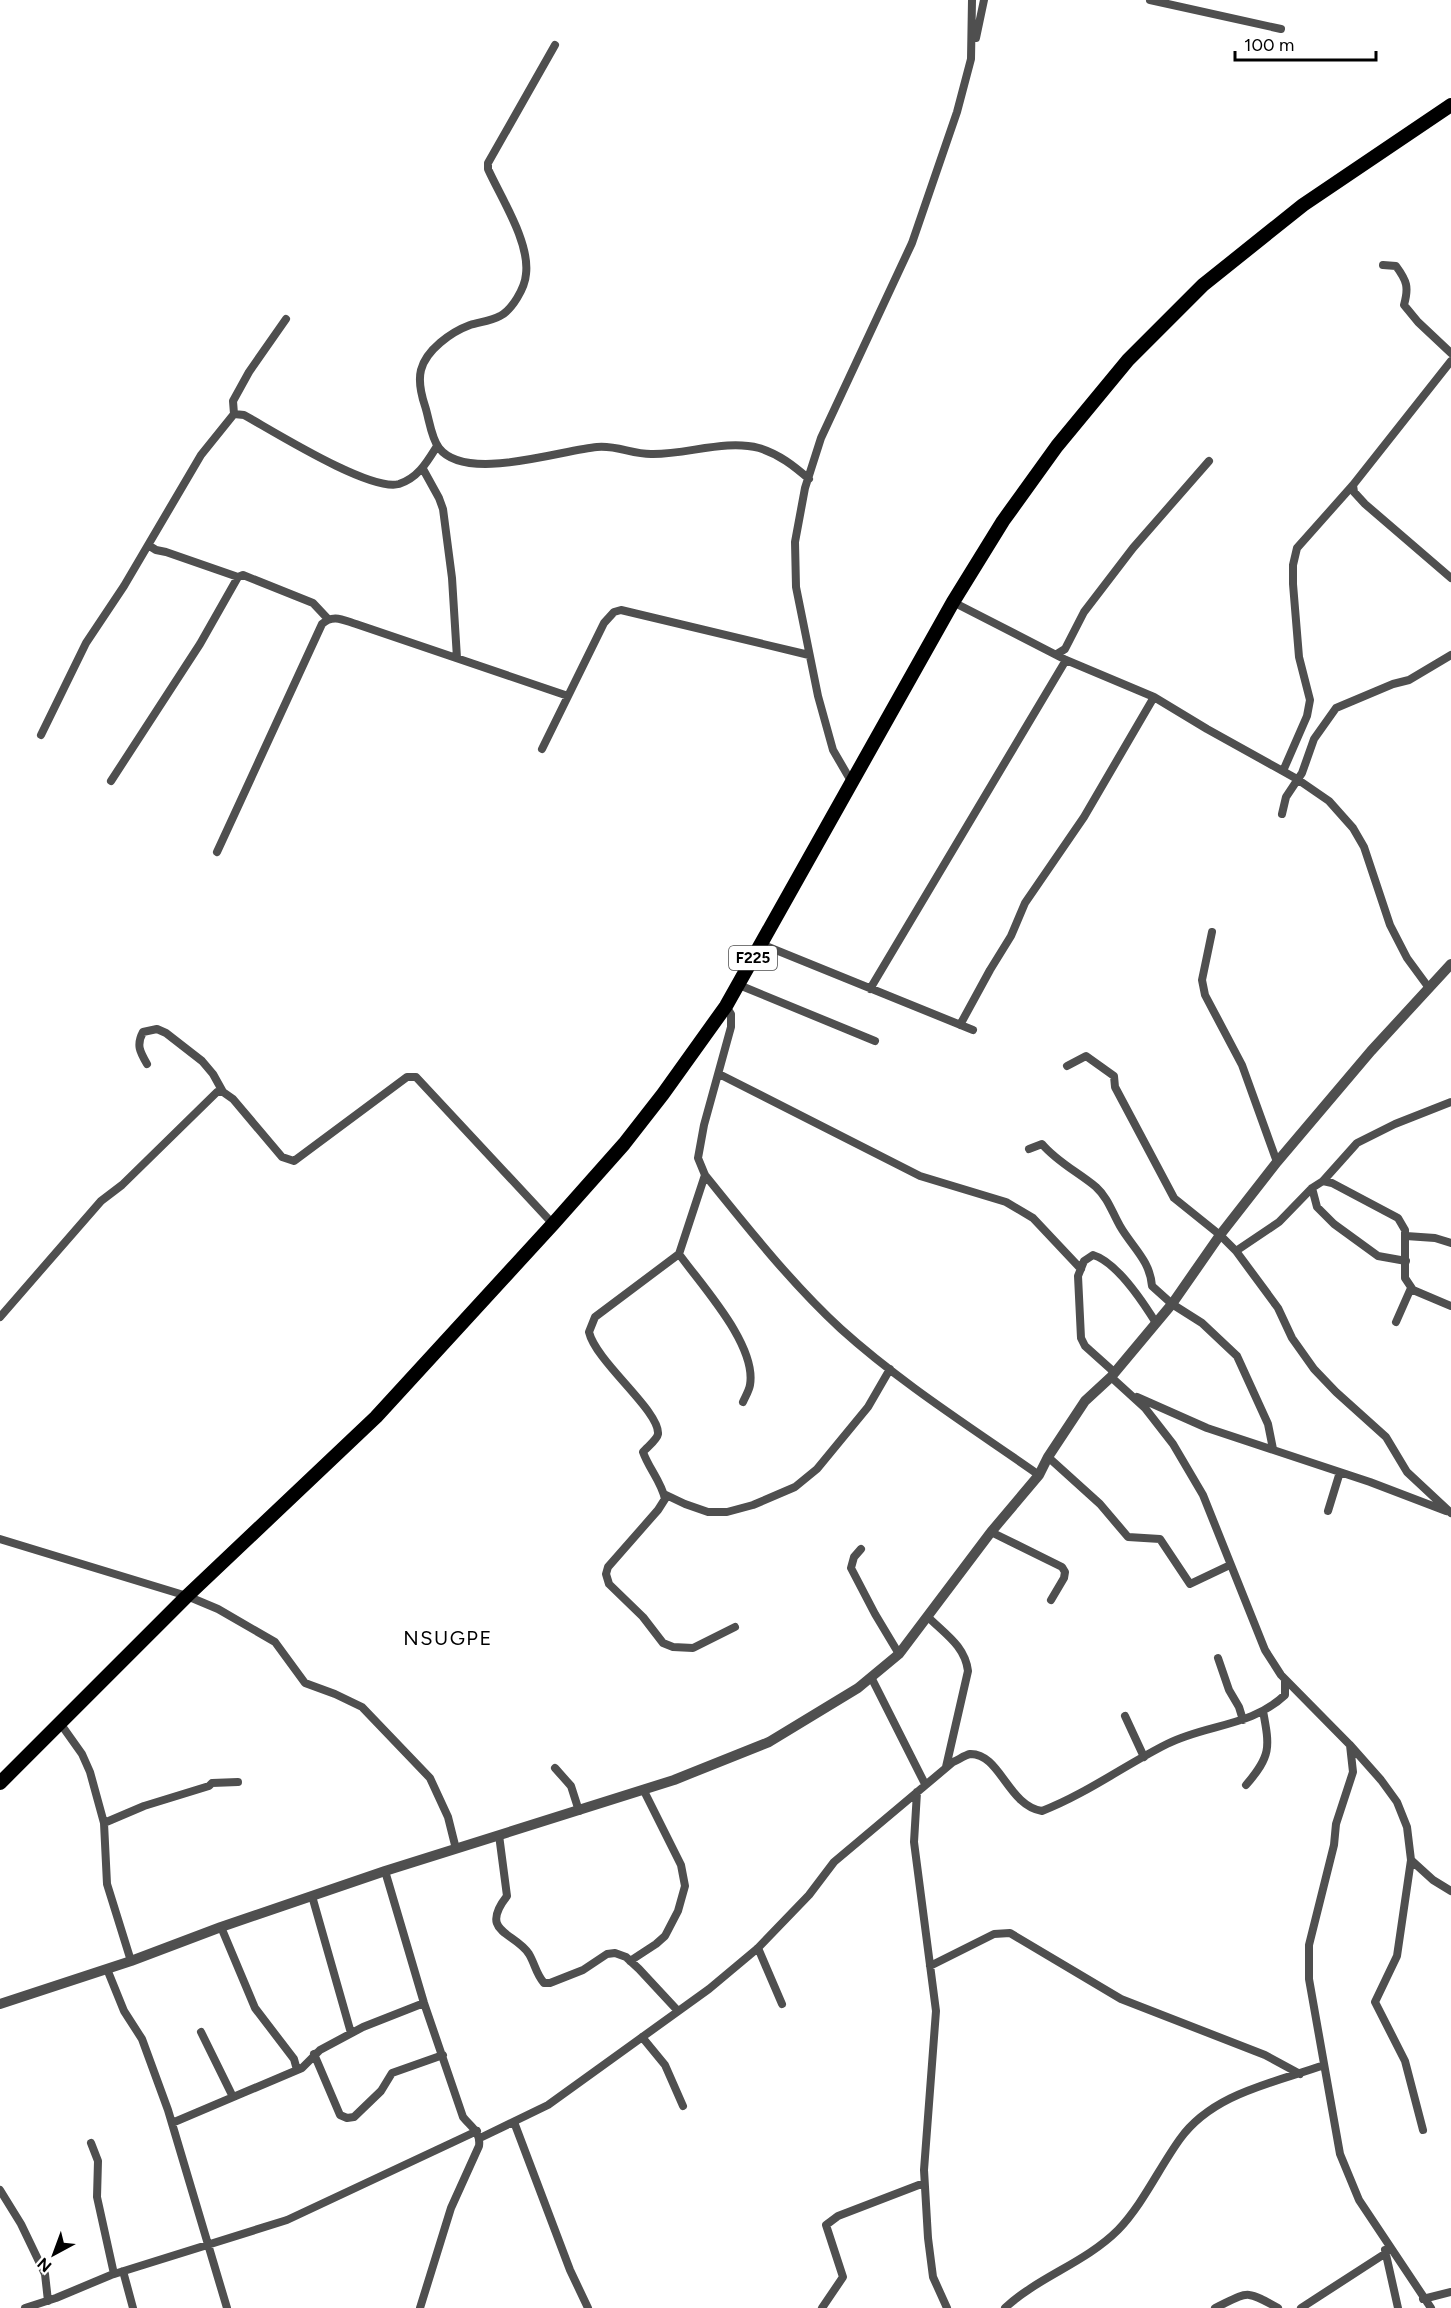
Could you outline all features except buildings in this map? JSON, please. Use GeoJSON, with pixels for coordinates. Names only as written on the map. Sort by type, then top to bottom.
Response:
{"type":"FeatureCollection","features":[{"type":"Feature","properties":{"kind":"main road","name":"F225"},"geometry":{"type":"LineString","coordinates":[[0,1783],[187,1596],[376,1417],[553,1224],[624,1143],[663,1094],[739,985],[953,602],[1004,521],[1057,446],[1136,351],[1203,285],[1303,205],[1451,105]]}},
{"type":"Feature","properties":{"kind":"street"},"geometry":{"type":"LineString","coordinates":[[971,59],[972,0]]}},
{"type":"Feature","properties":{"kind":"street"},"geometry":{"type":"LineString","coordinates":[[851,781],[833,750],[809,655],[796,587],[795,542],[821,438],[912,243],[957,112],[984,0]]}},
{"type":"Feature","properties":{"kind":"street"},"geometry":{"type":"LineString","coordinates":[[1150,0],[1281,29]]}},
{"type":"Feature","properties":{"kind":"street"},"geometry":{"type":"LineString","coordinates":[[555,45],[488,163],[488,169],[517,229],[524,252],[526,274],[524,283],[505,312],[454,332],[426,359],[421,369],[420,390],[437,446],[453,459],[462,462],[511,463],[594,447],[609,446],[651,454],[738,446],[759,448],[777,455],[809,479]]}},
{"type":"Feature","properties":{"kind":"street"},"geometry":{"type":"LineString","coordinates":[[1383,266],[1396,266],[1406,279],[1407,294],[1404,305],[1418,322],[1451,353]]}},
{"type":"Feature","properties":{"kind":"street"},"geometry":{"type":"LineString","coordinates":[[41,735],[86,643],[124,586],[201,455],[234,414],[232,401],[286,319]]}},
{"type":"Feature","properties":{"kind":"street"},"geometry":{"type":"LineString","coordinates":[[1283,771],[1307,716],[1310,700],[1299,657],[1293,584],[1294,556],[1297,548],[1353,485],[1451,361]]}},
{"type":"Feature","properties":{"kind":"street"},"geometry":{"type":"LineString","coordinates":[[234,414],[244,415],[327,462],[384,485],[398,484],[412,478],[423,469],[437,446]]}},
{"type":"Feature","properties":{"kind":"street"},"geometry":{"type":"LineString","coordinates":[[1057,654],[1065,649],[1084,612],[1133,548],[1209,461]]}},
{"type":"Feature","properties":{"kind":"street"},"geometry":{"type":"LineString","coordinates":[[423,469],[443,509],[452,578],[457,658]]}},
{"type":"Feature","properties":{"kind":"street"},"geometry":{"type":"LineString","coordinates":[[1353,485],[1354,492],[1365,504],[1451,578]]}},
{"type":"Feature","properties":{"kind":"street"},"geometry":{"type":"LineString","coordinates":[[148,546],[238,577],[243,575],[314,603],[328,619]]}},
{"type":"Feature","properties":{"kind":"street"},"geometry":{"type":"LineString","coordinates":[[111,781],[200,644],[238,577]]}},
{"type":"Feature","properties":{"kind":"street"},"geometry":{"type":"LineString","coordinates":[[953,602],[1066,660],[1154,697],[1297,779],[1329,801],[1353,828],[1364,847],[1390,925],[1407,958],[1429,988]]}},
{"type":"Feature","properties":{"kind":"street"},"geometry":{"type":"LineString","coordinates":[[542,749],[604,623],[614,612],[630,610],[809,655]]}},
{"type":"Feature","properties":{"kind":"street"},"geometry":{"type":"LineString","coordinates":[[218,852],[322,624],[328,619],[334,618],[356,624],[568,696]]}},
{"type":"Feature","properties":{"kind":"street"},"geometry":{"type":"LineString","coordinates":[[1282,814],[1286,796],[1302,773],[1314,739],[1336,708],[1393,684],[1409,680],[1451,655]]}},
{"type":"Feature","properties":{"kind":"street"},"geometry":{"type":"LineString","coordinates":[[870,989],[1066,660]]}},
{"type":"Feature","properties":{"kind":"street"},"geometry":{"type":"LineString","coordinates":[[960,1025],[1011,936],[1025,903],[1084,817],[1154,697]]}},
{"type":"Feature","properties":{"kind":"street"},"geometry":{"type":"LineString","coordinates":[[1212,932],[1202,980],[1204,995],[1242,1065],[1277,1162]]}},
{"type":"Feature","properties":{"kind":"street"},"geometry":{"type":"LineString","coordinates":[[761,944],[973,1030]]}},
{"type":"Feature","properties":{"kind":"street"},"geometry":{"type":"LineString","coordinates":[[0,2004],[107,1969],[385,1871],[644,1791],[769,1742],[858,1688],[899,1654],[991,1532],[1039,1476],[1048,1457],[1085,1401],[1113,1375],[1172,1304],[1220,1235],[1277,1162],[1371,1051],[1451,964]]}},
{"type":"Feature","properties":{"kind":"street"},"geometry":{"type":"LineString","coordinates":[[739,985],[875,1041]]}},
{"type":"Feature","properties":{"kind":"street"},"geometry":{"type":"LineString","coordinates":[[726,1006],[731,1014],[731,1027],[704,1125],[698,1158],[705,1175],[804,1291],[841,1329],[890,1369],[1039,1476]]}},
{"type":"Feature","properties":{"kind":"street"},"geometry":{"type":"LineString","coordinates":[[147,1064],[139,1052],[139,1040],[143,1032],[157,1029],[166,1033],[202,1062],[213,1074],[223,1092],[233,1099],[282,1157],[294,1161],[407,1077],[416,1077],[553,1224]]}},
{"type":"Feature","properties":{"kind":"street"},"geometry":{"type":"LineString","coordinates":[[1067,1066],[1086,1056],[1114,1076],[1115,1087],[1174,1198],[1236,1251],[1278,1308],[1292,1338],[1314,1369],[1386,1437],[1407,1472],[1451,1513]]}},
{"type":"Feature","properties":{"kind":"street"},"geometry":{"type":"LineString","coordinates":[[719,1074],[920,1176],[1006,1202],[1033,1218],[1081,1269]]}},
{"type":"Feature","properties":{"kind":"street"},"geometry":{"type":"LineString","coordinates":[[0,1317],[101,1201],[122,1185],[211,1096],[217,1092],[223,1092]]}},
{"type":"Feature","properties":{"kind":"street"},"geometry":{"type":"LineString","coordinates":[[1236,1251],[1279,1222],[1312,1188],[1323,1181],[1357,1143],[1451,1102]]}},
{"type":"Feature","properties":{"kind":"street"},"geometry":{"type":"LineString","coordinates":[[1029,1149],[1042,1144],[1052,1157],[1098,1188],[1110,1204],[1127,1237],[1143,1257],[1151,1276],[1152,1286],[1172,1304],[1202,1323],[1237,1356],[1268,1424],[1273,1449]]}},
{"type":"Feature","properties":{"kind":"street"},"geometry":{"type":"LineString","coordinates":[[705,1175],[679,1254],[595,1317],[589,1332],[596,1349],[654,1423],[658,1435],[643,1452],[665,1499],[608,1567],[606,1574],[609,1584],[643,1617],[663,1643],[673,1647],[693,1648],[735,1627]]}},
{"type":"Feature","properties":{"kind":"street"},"geometry":{"type":"LineString","coordinates":[[1323,1181],[1398,1218],[1403,1223],[1406,1236],[1405,1278],[1411,1288],[1451,1306]]}},
{"type":"Feature","properties":{"kind":"street"},"geometry":{"type":"LineString","coordinates":[[1312,1188],[1317,1207],[1334,1224],[1378,1257],[1406,1261]]}},
{"type":"Feature","properties":{"kind":"street"},"geometry":{"type":"LineString","coordinates":[[1406,1236],[1435,1238],[1451,1243]]}},
{"type":"Feature","properties":{"kind":"street"},"geometry":{"type":"LineString","coordinates":[[679,1254],[741,1340],[750,1363],[750,1386],[743,1402]]}},
{"type":"Feature","properties":{"kind":"street"},"geometry":{"type":"LineString","coordinates":[[1156,1323],[1135,1290],[1101,1258],[1093,1255],[1084,1261],[1078,1276],[1081,1338],[1085,1346],[1145,1408],[1173,1444],[1191,1474],[1203,1495],[1265,1650],[1285,1680],[1350,1745],[1381,1780],[1397,1802],[1407,1827],[1411,1860],[1397,1956],[1375,2002],[1405,2061],[1424,2130]]}},
{"type":"Feature","properties":{"kind":"street"},"geometry":{"type":"LineString","coordinates":[[1396,1322],[1411,1288]]}},
{"type":"Feature","properties":{"kind":"street"},"geometry":{"type":"LineString","coordinates":[[664,1494],[708,1512],[727,1512],[753,1506],[795,1487],[817,1469],[868,1407],[890,1369]]}},
{"type":"Feature","properties":{"kind":"street"},"geometry":{"type":"LineString","coordinates":[[1129,1394],[1207,1428],[1340,1472],[1451,1513]]}},
{"type":"Feature","properties":{"kind":"street"},"geometry":{"type":"LineString","coordinates":[[1048,1457],[1100,1504],[1128,1536],[1160,1539],[1190,1584],[1230,1565]]}},
{"type":"Feature","properties":{"kind":"street"},"geometry":{"type":"LineString","coordinates":[[1328,1511],[1340,1472]]}},
{"type":"Feature","properties":{"kind":"street"},"geometry":{"type":"LineString","coordinates":[[991,1532],[1062,1567],[1065,1572],[1064,1578],[1051,1600]]}},
{"type":"Feature","properties":{"kind":"street"},"geometry":{"type":"LineString","coordinates":[[0,1539],[187,1596],[218,1609],[275,1642],[305,1683],[362,1707],[430,1778],[448,1817],[456,1849]]}},
{"type":"Feature","properties":{"kind":"street"},"geometry":{"type":"LineString","coordinates":[[861,1549],[854,1557],[852,1568],[875,1614],[899,1654]]}},
{"type":"Feature","properties":{"kind":"street"},"geometry":{"type":"LineString","coordinates":[[927,1617],[962,1649],[968,1665],[967,1683],[946,1768]]}},
{"type":"Feature","properties":{"kind":"street"},"geometry":{"type":"LineString","coordinates":[[1218,1658],[1243,1720]]}},
{"type":"Feature","properties":{"kind":"street"},"geometry":{"type":"LineString","coordinates":[[871,1677],[926,1784]]}},
{"type":"Feature","properties":{"kind":"street"},"geometry":{"type":"LineString","coordinates":[[25,2308],[119,2272],[286,2220],[479,2134],[514,2122],[548,2104],[678,2011],[758,1948],[808,1895],[834,1862],[946,1768],[969,1754],[983,1756],[1022,1803],[1032,1809],[1042,1811],[1169,1743],[1243,1720],[1272,1708],[1285,1695],[1285,1680]]}},
{"type":"Feature","properties":{"kind":"street"},"geometry":{"type":"LineString","coordinates":[[1246,1785],[1261,1767],[1267,1754],[1267,1734],[1263,1711]]}},
{"type":"Feature","properties":{"kind":"street"},"geometry":{"type":"LineString","coordinates":[[1125,1716],[1144,1757]]}},
{"type":"Feature","properties":{"kind":"street"},"geometry":{"type":"LineString","coordinates":[[60,1723],[82,1754],[90,1772],[104,1823],[107,1884],[130,1961]]}},
{"type":"Feature","properties":{"kind":"street"},"geometry":{"type":"LineString","coordinates":[[1350,1745],[1353,1772],[1336,1824],[1334,1845],[1307,1961],[1340,2154],[1359,2200],[1431,2308]]}},
{"type":"Feature","properties":{"kind":"street"},"geometry":{"type":"LineString","coordinates":[[555,1768],[571,1786],[579,1811]]}},
{"type":"Feature","properties":{"kind":"street"},"geometry":{"type":"LineString","coordinates":[[104,1823],[144,1806],[209,1786],[212,1783],[238,1782]]}},
{"type":"Feature","properties":{"kind":"street"},"geometry":{"type":"LineString","coordinates":[[630,1960],[665,1936],[678,1911],[685,1886],[681,1865],[644,1791]]}},
{"type":"Feature","properties":{"kind":"street"},"geometry":{"type":"LineString","coordinates":[[917,1792],[914,1842],[936,2012],[924,2183],[933,2277],[947,2308]]}},
{"type":"Feature","properties":{"kind":"street"},"geometry":{"type":"LineString","coordinates":[[499,1835],[507,1896],[497,1912],[498,1922],[502,1932],[525,1949],[537,1976],[544,1983],[550,1983],[583,1970],[607,1954],[615,1953],[630,1960],[678,2011]]}},
{"type":"Feature","properties":{"kind":"street"},"geometry":{"type":"LineString","coordinates":[[1411,1860],[1433,1880],[1451,1891]]}},
{"type":"Feature","properties":{"kind":"street"},"geometry":{"type":"LineString","coordinates":[[385,1871],[424,2003],[463,2116],[479,2134],[479,2146],[452,2208],[420,2308]]}},
{"type":"Feature","properties":{"kind":"street"},"geometry":{"type":"LineString","coordinates":[[312,1896],[351,2034]]}},
{"type":"Feature","properties":{"kind":"street"},"geometry":{"type":"LineString","coordinates":[[221,1927],[255,2008],[294,2059],[297,2070]]}},
{"type":"Feature","properties":{"kind":"street"},"geometry":{"type":"LineString","coordinates":[[930,1966],[994,1934],[1010,1933],[1121,1999],[1265,2055],[1300,2074]]}},
{"type":"Feature","properties":{"kind":"street"},"geometry":{"type":"LineString","coordinates":[[758,1948],[782,2004]]}},
{"type":"Feature","properties":{"kind":"street"},"geometry":{"type":"LineString","coordinates":[[107,1969],[124,2011],[142,2038],[210,2243],[227,2308]]}},
{"type":"Feature","properties":{"kind":"street"},"geometry":{"type":"LineString","coordinates":[[172,2124],[302,2068],[314,2054],[363,2027],[424,2003]]}},
{"type":"Feature","properties":{"kind":"street"},"geometry":{"type":"LineString","coordinates":[[201,2032],[233,2097]]}},
{"type":"Feature","properties":{"kind":"street"},"geometry":{"type":"LineString","coordinates":[[642,2037],[665,2065],[682,2106]]}},
{"type":"Feature","properties":{"kind":"street"},"geometry":{"type":"LineString","coordinates":[[314,2054],[340,2115],[347,2118],[354,2117],[381,2091],[392,2073],[400,2068],[443,2055]]}},
{"type":"Feature","properties":{"kind":"street"},"geometry":{"type":"LineString","coordinates":[[1005,2308],[1017,2296],[1097,2248],[1119,2229],[1182,2136],[1205,2112],[1227,2099],[1324,2065]]}},
{"type":"Feature","properties":{"kind":"street"},"geometry":{"type":"LineString","coordinates":[[514,2122],[570,2270],[588,2308]]}},
{"type":"Feature","properties":{"kind":"street"},"geometry":{"type":"LineString","coordinates":[[91,2143],[98,2161],[97,2197],[119,2272],[133,2308]]}},
{"type":"Feature","properties":{"kind":"street"},"geometry":{"type":"LineString","coordinates":[[822,2308],[843,2277],[826,2225],[838,2216],[924,2183]]}},
{"type":"Feature","properties":{"kind":"street"},"geometry":{"type":"LineString","coordinates":[[0,2190],[21,2224],[45,2274],[48,2301]]}},
{"type":"Feature","properties":{"kind":"street"},"geometry":{"type":"LineString","coordinates":[[1381,2232],[1398,2308]]}},
{"type":"Feature","properties":{"kind":"street"},"geometry":{"type":"LineString","coordinates":[[1302,2308],[1386,2253]]}},
{"type":"Feature","properties":{"kind":"street"},"geometry":{"type":"LineString","coordinates":[[1424,2299],[1451,2292]]}},
{"type":"Feature","properties":{"kind":"street"},"geometry":{"type":"LineString","coordinates":[[1215,2308],[1246,2294],[1256,2295],[1278,2308]]}},
{"type":"Feature","properties":{"kind":"district","name":"NSUGPE"},"geometry":{"type":"Point","coordinates":[448,1638]}}]}
